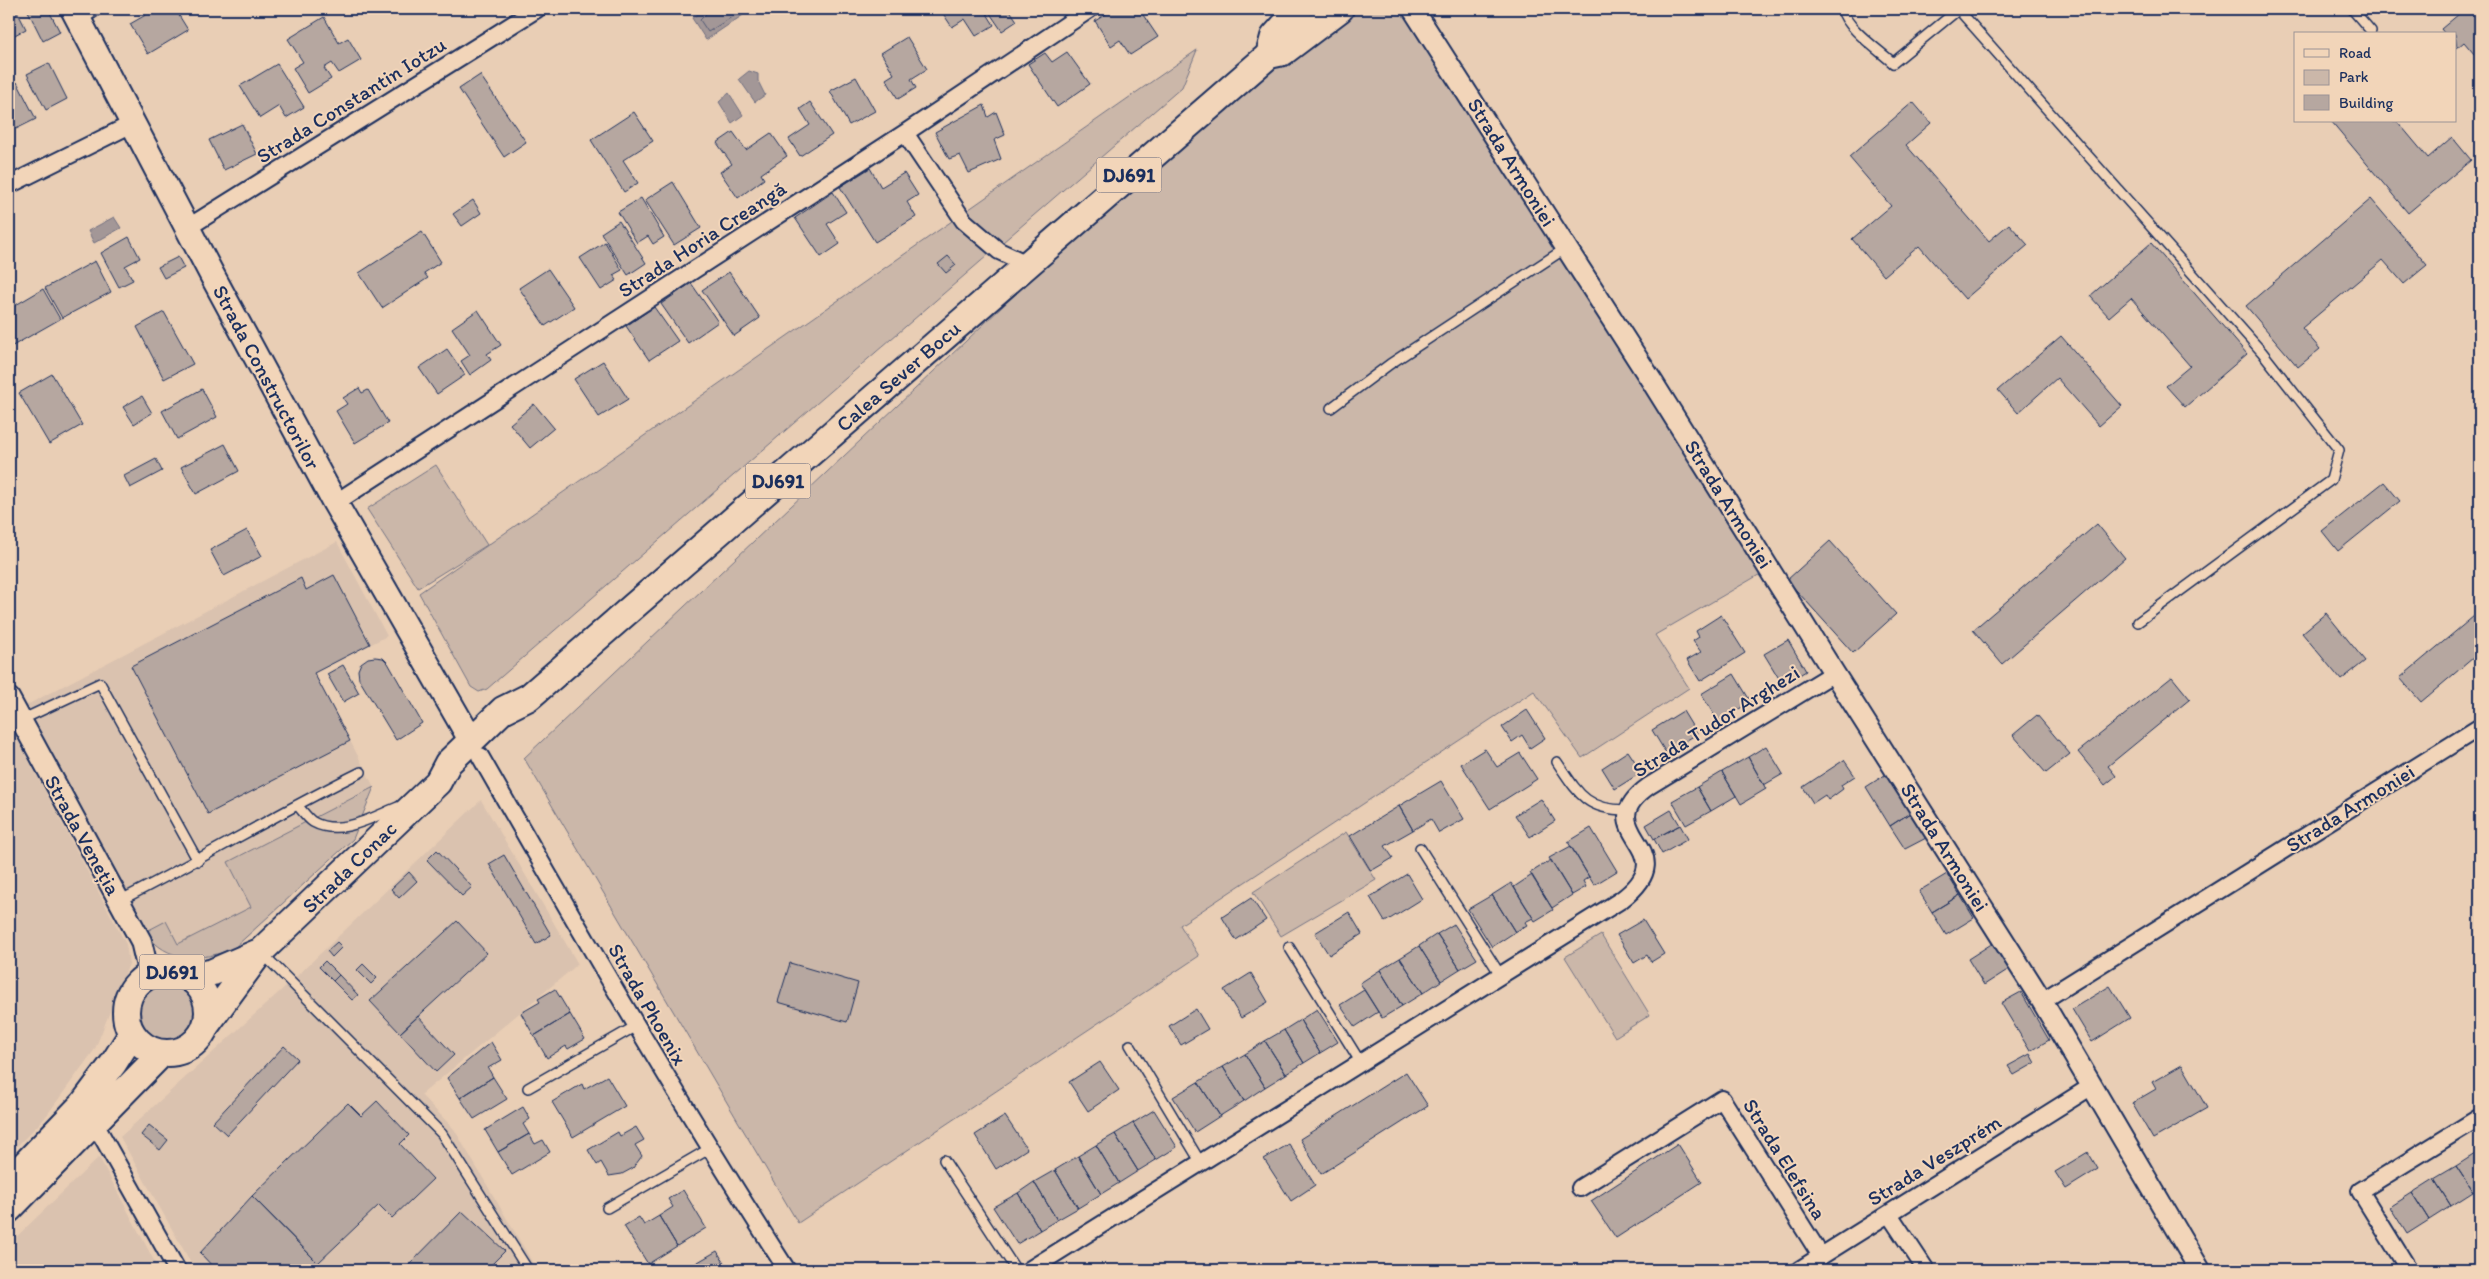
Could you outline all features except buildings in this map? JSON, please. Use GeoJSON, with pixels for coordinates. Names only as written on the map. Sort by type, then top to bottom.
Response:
{"type":"FeatureCollection","features":[{"type":"Feature","properties":{"kind":"main road","name":"Calea Sever Bocu"},"geometry":{"type":"LineString","coordinates":[[1268,55],[1274,37],[1299,9]]}},
{"type":"Feature","properties":{"kind":"main road","name":"Calea Sever Bocu"},"geometry":{"type":"LineString","coordinates":[[475,748],[512,723],[529,697],[1268,55],[1284,52],[1340,9]]}},
{"type":"Feature","properties":{"kind":"main road","name":"Strada Constructorilor"},"geometry":{"type":"LineString","coordinates":[[81,12],[187,228],[335,503],[475,748]]}},
{"type":"Feature","properties":{"kind":"main road","name":"Strada Conac"},"geometry":{"type":"LineString","coordinates":[[207,1024],[260,952],[430,790],[461,773],[475,748]]}},
{"type":"Feature","properties":{"kind":"main road","name":"Strada Conac"},"geometry":{"type":"LineString","coordinates":[[189,978],[232,965],[260,952]]}},
{"type":"Feature","properties":{"kind":"main road","name":"DJ691"},"geometry":{"type":"LineString","coordinates":[[132,1034],[126,1021],[127,1002],[133,988],[148,975],[169,971],[189,978],[202,990],[206,998],[207,1024],[200,1037],[190,1047],[177,1052],[162,1053]]}},
{"type":"Feature","properties":{"kind":"main road"},"geometry":{"type":"LineString","coordinates":[[9,1181],[83,1104],[113,1064],[132,1034],[140,1044],[162,1053],[94,1122],[17,1211]]}},
{"type":"Feature","properties":{"kind":"street","name":"Strada Constantin Iotzu"},"geometry":{"type":"LineString","coordinates":[[187,228],[537,9]]}},
{"type":"Feature","properties":{"kind":"street","name":"Strada Horia Creangă"},"geometry":{"type":"LineString","coordinates":[[335,503],[905,132],[1090,9]]}},
{"type":"Feature","properties":{"kind":"street","name":"Strada Armoniei"},"geometry":{"type":"LineString","coordinates":[[1413,9],[1678,422],[1834,673],[2042,1001],[2200,1270]]}},
{"type":"Feature","properties":{"kind":"street"},"geometry":{"type":"LineString","coordinates":[[9,185],[134,123]]}},
{"type":"Feature","properties":{"kind":"street"},"geometry":{"type":"LineString","coordinates":[[905,132],[964,221],[999,251],[1027,264]]}},
{"type":"Feature","properties":{"kind":"street","name":"Strada Tudor Arghezi"},"geometry":{"type":"LineString","coordinates":[[1030,1270],[1622,900],[1633,890],[1645,872],[1647,861],[1626,820],[1626,810],[1631,802],[1649,786],[1834,673]]}},
{"type":"Feature","properties":{"kind":"street","name":"Strada Veneția"},"geometry":{"type":"LineString","coordinates":[[9,698],[141,941],[148,975]]}},
{"type":"Feature","properties":{"kind":"street","name":"Strada Armoniei"},"geometry":{"type":"LineString","coordinates":[[2042,1001],[2480,727]]}},
{"type":"Feature","properties":{"kind":"street","name":"Strada Phoenix"},"geometry":{"type":"LineString","coordinates":[[475,748],[709,1149],[786,1270]]}},
{"type":"Feature","properties":{"kind":"street","name":"Strada Veszprém"},"geometry":{"type":"LineString","coordinates":[[1799,1270],[2092,1086]]}},
{"type":"Feature","properties":{"kind":"street","name":"Strada Elefsina"},"geometry":{"type":"LineString","coordinates":[[1580,1188],[1722,1099],[1821,1256]]}},
{"type":"Feature","properties":{"kind":"street"},"geometry":{"type":"LineString","coordinates":[[2409,1270],[2360,1191],[2480,1117]]}},
{"type":"Feature","properties":{"kind":"street"},"geometry":{"type":"LineString","coordinates":[[94,1122],[177,1270]]}},
{"type":"Feature","properties":{"kind":"street"},"geometry":{"type":"LineString","coordinates":[[1889,1214],[1926,1270]]}},
{"type":"Feature","properties":{"kind":"lane"},"geometry":{"type":"LineString","coordinates":[[1842,9],[1843,14],[1863,37],[1893,63],[1958,9],[2262,352],[2339,450],[2331,480],[2138,622]]}},
{"type":"Feature","properties":{"kind":"lane"},"geometry":{"type":"LineString","coordinates":[[2352,9],[2371,31]]}},
{"type":"Feature","properties":{"kind":"lane"},"geometry":{"type":"LineString","coordinates":[[1331,408],[1390,364],[1566,248]]}},
{"type":"Feature","properties":{"kind":"lane"},"geometry":{"type":"LineString","coordinates":[[21,720],[100,683],[198,861]]}},
{"type":"Feature","properties":{"kind":"lane","name":"Strada Tudor Arghezi"},"geometry":{"type":"LineString","coordinates":[[1557,762],[1584,799],[1598,806],[1626,810]]}},
{"type":"Feature","properties":{"kind":"lane"},"geometry":{"type":"LineString","coordinates":[[119,901],[198,861],[297,805],[361,772]]}},
{"type":"Feature","properties":{"kind":"lane"},"geometry":{"type":"LineString","coordinates":[[297,805],[313,822],[333,828],[352,825],[430,790]]}},
{"type":"Feature","properties":{"kind":"lane"},"geometry":{"type":"LineString","coordinates":[[1420,848],[1501,976]]}},
{"type":"Feature","properties":{"kind":"lane"},"geometry":{"type":"LineString","coordinates":[[1288,947],[1361,1063]]}},
{"type":"Feature","properties":{"kind":"lane"},"geometry":{"type":"LineString","coordinates":[[260,952],[442,1134],[528,1270]]}},
{"type":"Feature","properties":{"kind":"lane"},"geometry":{"type":"LineString","coordinates":[[528,1088],[636,1026]]}},
{"type":"Feature","properties":{"kind":"lane"},"geometry":{"type":"LineString","coordinates":[[1130,1045],[1201,1163]]}},
{"type":"Feature","properties":{"kind":"lane"},"geometry":{"type":"LineString","coordinates":[[607,1208],[709,1149]]}},
{"type":"Feature","properties":{"kind":"lane"},"geometry":{"type":"LineString","coordinates":[[944,1160],[1016,1270]]}},
{"type":"Feature","properties":{"kind":"shaded area"},"geometry":{"type":"Polygon","coordinates":[[[337,542],[387,636],[315,673],[374,787],[353,839],[250,935],[234,948],[213,957],[175,956],[152,942],[145,932],[25,706],[337,542]]]}},
{"type":"Feature","properties":{"kind":"shaded area"},"geometry":{"type":"Polygon","coordinates":[[[9,723],[126,944],[129,964],[95,1049],[44,1119],[9,1154],[9,723]]]}},
{"type":"Feature","properties":{"kind":"shaded area"},"geometry":{"type":"Polygon","coordinates":[[[481,800],[578,964],[421,1095],[454,1129],[537,1270],[195,1270],[120,1137],[299,974],[481,800]]]}},
{"type":"Feature","properties":{"kind":"shaded area"},"geometry":{"type":"Polygon","coordinates":[[[99,1157],[159,1270],[9,1270],[9,1244],[99,1157]]]}},
{"type":"Feature","properties":{"kind":"green space"},"geometry":{"type":"Polygon","coordinates":[[[1323,9],[1412,9],[1769,569],[1655,635],[1689,688],[1582,758],[1534,691],[1180,925],[1199,956],[798,1223],[524,758],[1269,55],[1323,9]]]}},
{"type":"Feature","properties":{"kind":"green space"},"geometry":{"type":"Polygon","coordinates":[[[1197,50],[1182,87],[487,689],[479,692],[471,687],[419,593],[1197,50]]]}},
{"type":"Feature","properties":{"kind":"green space"},"geometry":{"type":"Polygon","coordinates":[[[436,465],[487,545],[418,588],[367,509],[436,465]]]}},
{"type":"Feature","properties":{"kind":"green space"},"geometry":{"type":"Polygon","coordinates":[[[374,787],[353,839],[234,948],[209,956],[185,957],[164,950],[145,932],[166,921],[178,944],[251,907],[228,862],[374,787]]]}},
{"type":"Feature","properties":{"kind":"green space"},"geometry":{"type":"Polygon","coordinates":[[[1346,832],[1376,880],[1281,936],[1253,892],[1346,832]]]}},
{"type":"Feature","properties":{"kind":"green space"},"geometry":{"type":"Polygon","coordinates":[[[1601,935],[1650,1015],[1615,1037],[1565,957],[1601,935]]]}},
{"type":"Feature","properties":{"kind":"green space"},"geometry":{"type":"Polygon","coordinates":[[[167,983],[184,988],[192,996],[197,1013],[192,1030],[184,1038],[167,1043],[150,1038],[142,1030],[137,1013],[142,996],[150,988],[167,983]]]}},
{"type":"Feature","properties":{"kind":"water"},"geometry":{"type":"Polygon","coordinates":[[[706,9],[740,9],[743,15],[706,40],[692,18],[706,9]]]}},
{"type":"Feature","properties":{"kind":"water"},"geometry":{"type":"Polygon","coordinates":[[[749,71],[758,74],[758,81],[765,95],[755,102],[739,79],[749,71]]]}},
{"type":"Feature","properties":{"kind":"water"},"geometry":{"type":"Polygon","coordinates":[[[729,93],[743,115],[732,123],[719,102],[729,93]]]}},
{"type":"Feature","properties":{"kind":"water"},"geometry":{"type":"Polygon","coordinates":[[[114,217],[121,228],[94,243],[88,231],[114,217]]]}}]}
